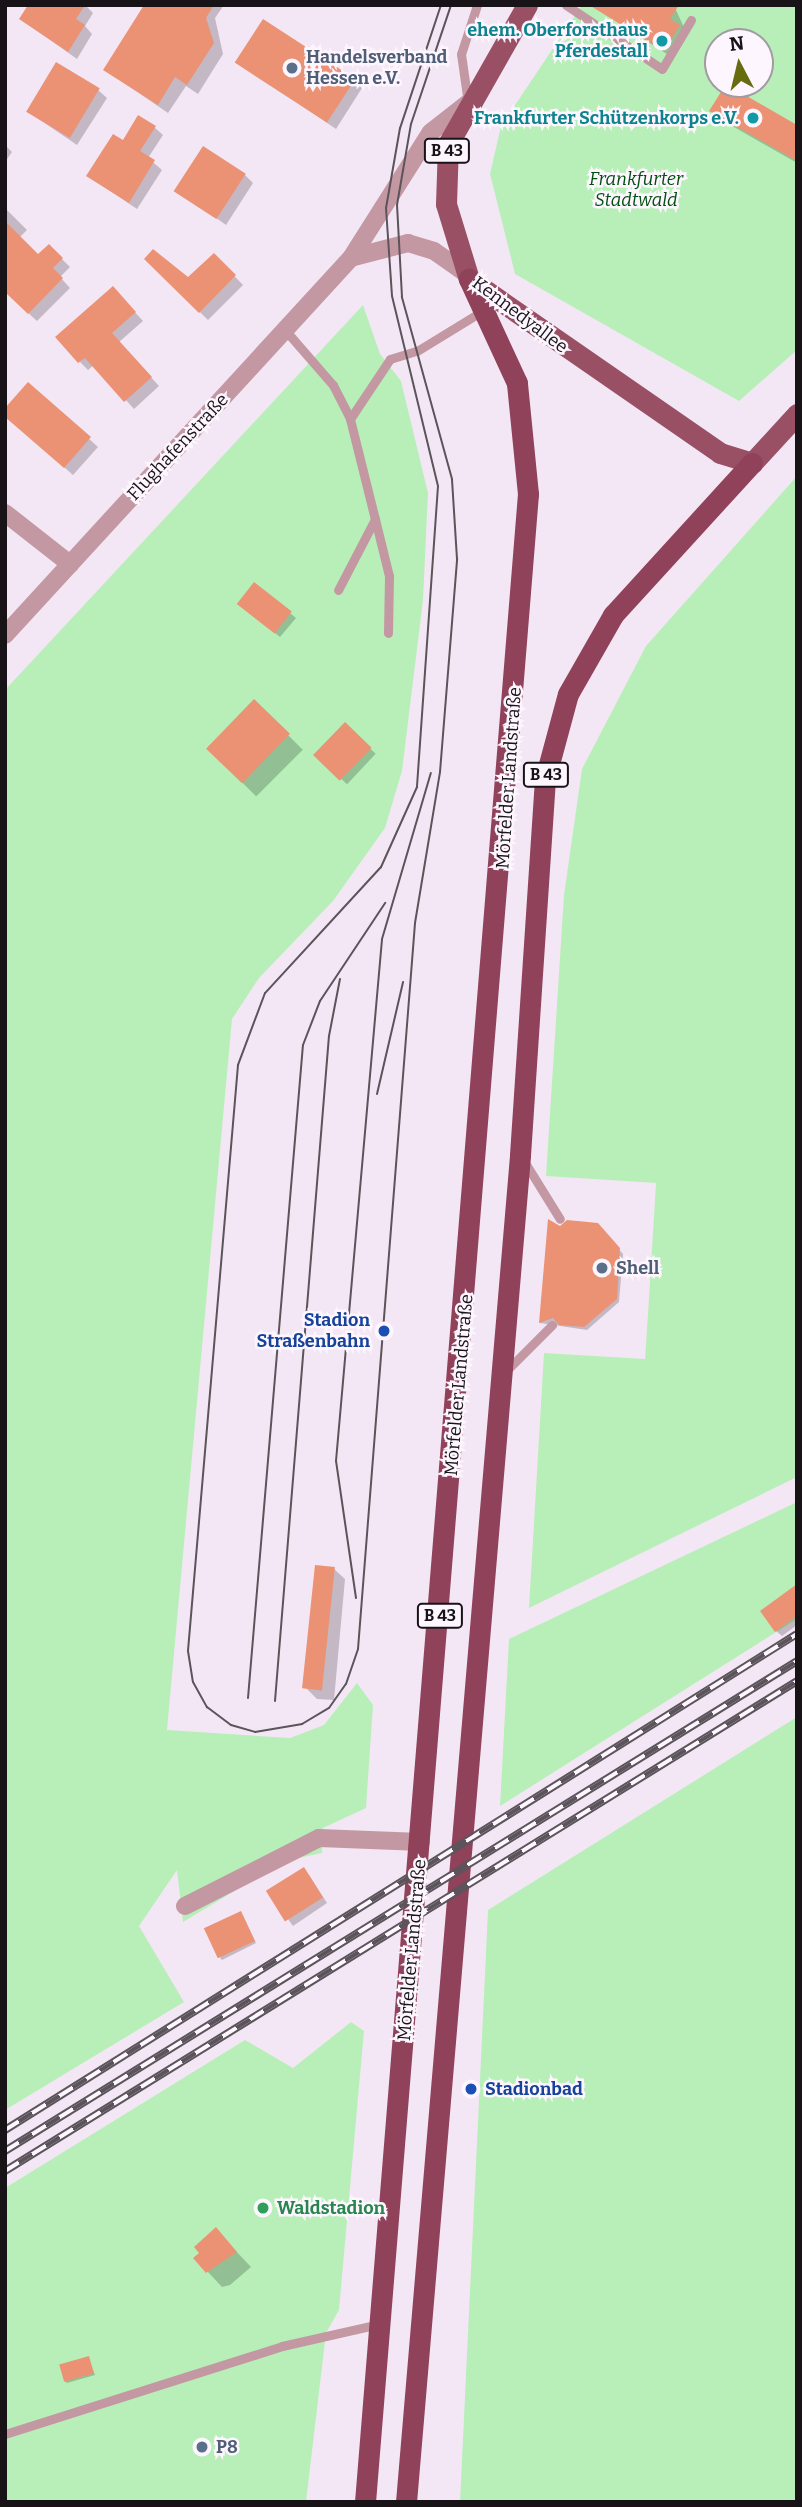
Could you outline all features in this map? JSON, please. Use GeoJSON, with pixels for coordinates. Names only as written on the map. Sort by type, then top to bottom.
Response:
{"type":"FeatureCollection","features":[{"type":"Feature","properties":{"kind":"highway","name":"Mörfelder Landstraße"},"geometry":{"type":"LineString","coordinates":[[365,2502],[421,1842],[528,494],[517,383],[467,276]]}},
{"type":"Feature","properties":{"kind":"highway","name":"Mörfelder Landstraße"},"geometry":{"type":"LineString","coordinates":[[406,2502],[498,1379],[520,1155],[545,779],[568,694],[613,615],[752,463]]}},
{"type":"Feature","properties":{"kind":"main road","name":"Kennedyallee"},"geometry":{"type":"LineString","coordinates":[[527,5],[468,103],[448,144],[444,172],[450,223],[467,276],[690,435],[752,463]]}},
{"type":"Feature","properties":{"kind":"main road","name":"B 43"},"geometry":{"type":"LineString","coordinates":[[752,463],[797,414]]}},
{"type":"Feature","properties":{"kind":"street","name":"Flughafenstraße"},"geometry":{"type":"LineString","coordinates":[[5,635],[351,258],[431,132],[468,103]]}},
{"type":"Feature","properties":{"kind":"street","name":"Flughafenstraße"},"geometry":{"type":"LineString","coordinates":[[351,258],[381,245],[408,243],[434,251],[467,276]]}},
{"type":"Feature","properties":{"kind":"street"},"geometry":{"type":"LineString","coordinates":[[5,513],[70,564]]}},
{"type":"Feature","properties":{"kind":"street"},"geometry":{"type":"LineString","coordinates":[[185,1906],[319,1838],[421,1842]]}},
{"type":"Feature","properties":{"kind":"lane"},"geometry":{"type":"LineString","coordinates":[[468,103],[461,54],[477,5]]}},
{"type":"Feature","properties":{"kind":"lane"},"geometry":{"type":"LineString","coordinates":[[566,5],[662,69],[691,20]]}},
{"type":"Feature","properties":{"kind":"lane"},"geometry":{"type":"LineString","coordinates":[[349,419],[390,359],[417,351],[484,310]]}},
{"type":"Feature","properties":{"kind":"lane"},"geometry":{"type":"LineString","coordinates":[[286,331],[333,385],[349,419],[389,576],[388,633]]}},
{"type":"Feature","properties":{"kind":"lane"},"geometry":{"type":"LineString","coordinates":[[338,590],[375,519]]}},
{"type":"Feature","properties":{"kind":"lane"},"geometry":{"type":"LineString","coordinates":[[520,1155],[560,1219]]}},
{"type":"Feature","properties":{"kind":"lane"},"geometry":{"type":"LineString","coordinates":[[498,1379],[552,1325]]}},
{"type":"Feature","properties":{"kind":"lane"},"geometry":{"type":"LineString","coordinates":[[5,2434],[282,2346],[381,2324]]}},
{"type":"Feature","properties":{"kind":"green space","name":"Frankfurter Stadtwald"},"geometry":{"type":"Polygon","coordinates":[[[582,5],[797,5],[797,350],[739,401],[515,274],[490,174],[501,126],[582,5]]]}},
{"type":"Feature","properties":{"kind":"green space"},"geometry":{"type":"Polygon","coordinates":[[[363,305],[380,354],[401,381],[428,493],[423,600],[402,771],[385,828],[333,901],[259,978],[232,1019],[167,1730],[290,1738],[324,1725],[357,1683],[373,1705],[366,1808],[323,1828],[322,1853],[284,1861],[183,1922],[177,1870],[139,1926],[184,2002],[5,2110],[5,690],[363,305]]]}},
{"type":"Feature","properties":{"kind":"green space"},"geometry":{"type":"Polygon","coordinates":[[[797,476],[797,1477],[529,1608],[544,1353],[645,1359],[649,1298],[656,1183],[546,1176],[564,895],[582,769],[646,646],[797,476]]]}},
{"type":"Feature","properties":{"kind":"green space"},"geometry":{"type":"Polygon","coordinates":[[[797,1502],[797,1619],[500,1806],[509,1639],[797,1502]]]}},
{"type":"Feature","properties":{"kind":"green space"},"geometry":{"type":"Polygon","coordinates":[[[797,1717],[797,2502],[460,2502],[488,1910],[797,1717]]]}},
{"type":"Feature","properties":{"kind":"green space","name":"Waldstadion"},"geometry":{"type":"Polygon","coordinates":[[[351,2022],[364,2031],[339,2310],[326,2333],[306,2502],[5,2502],[5,2188],[245,2040],[293,2068],[351,2022]]]}},
{"type":"Feature","properties":{"kind":"building"},"geometry":{"type":"Polygon","coordinates":[[[28,5],[85,5],[76,19],[85,25],[68,52],[19,19],[28,5]]]}},
{"type":"Feature","properties":{"kind":"building"},"geometry":{"type":"Polygon","coordinates":[[[144,5],[214,5],[206,18],[214,43],[187,85],[175,77],[158,105],[103,70],[144,5]]]}},
{"type":"Feature","properties":{"kind":"building","name":"ehem. Oberforsthaus Pferdestall"},"geometry":{"type":"Polygon","coordinates":[[[589,5],[679,5],[670,19],[680,25],[664,51],[589,5]]]}},
{"type":"Feature","properties":{"kind":"building"},"geometry":{"type":"Polygon","coordinates":[[[263,19],[355,79],[327,123],[235,63],[263,19]]]}},
{"type":"Feature","properties":{"kind":"building"},"geometry":{"type":"Polygon","coordinates":[[[56,62],[100,88],[70,138],[26,112],[56,62]]]}},
{"type":"Feature","properties":{"kind":"building","name":"Frankfurter Schützenkorps e.V."},"geometry":{"type":"Polygon","coordinates":[[[717,98],[750,98],[797,125],[797,161],[709,111],[717,98]]]}},
{"type":"Feature","properties":{"kind":"building"},"geometry":{"type":"Polygon","coordinates":[[[138,115],[156,126],[140,151],[155,160],[129,203],[86,176],[113,134],[123,140],[138,115]]]}},
{"type":"Feature","properties":{"kind":"building"},"geometry":{"type":"Polygon","coordinates":[[[203,146],[246,174],[216,219],[174,191],[203,146]]]}},
{"type":"Feature","properties":{"kind":"building"},"geometry":{"type":"Polygon","coordinates":[[[5,221],[38,254],[49,244],[63,258],[53,268],[63,278],[28,314],[5,292],[5,221]]]}},
{"type":"Feature","properties":{"kind":"building"},"geometry":{"type":"Polygon","coordinates":[[[153,249],[188,277],[214,253],[236,275],[199,313],[144,259],[153,249]]]}},
{"type":"Feature","properties":{"kind":"building"},"geometry":{"type":"Polygon","coordinates":[[[113,286],[136,312],[112,333],[152,377],[124,402],[85,358],[78,363],[55,337],[113,286]]]}},
{"type":"Feature","properties":{"kind":"building"},"geometry":{"type":"Polygon","coordinates":[[[28,382],[91,437],[64,468],[5,417],[5,408],[28,382]]]}},
{"type":"Feature","properties":{"kind":"building"},"geometry":{"type":"Polygon","coordinates":[[[254,582],[292,612],[275,634],[237,604],[254,582]]]}},
{"type":"Feature","properties":{"kind":"building"},"geometry":{"type":"Polygon","coordinates":[[[254,699],[290,734],[242,783],[206,749],[254,699]]]}},
{"type":"Feature","properties":{"kind":"building"},"geometry":{"type":"Polygon","coordinates":[[[345,722],[372,748],[340,781],[313,755],[345,722]]]}},
{"type":"Feature","properties":{"kind":"building"},"geometry":{"type":"Polygon","coordinates":[[[548,1219],[560,1226],[567,1220],[598,1223],[620,1248],[617,1299],[584,1327],[559,1325],[553,1318],[539,1323],[548,1219]]]}},
{"type":"Feature","properties":{"kind":"building"},"geometry":{"type":"Polygon","coordinates":[[[315,1565],[335,1567],[322,1690],[302,1688],[315,1565]]]}},
{"type":"Feature","properties":{"kind":"building"},"geometry":{"type":"Polygon","coordinates":[[[797,1584],[797,1616],[775,1632],[760,1611],[797,1584]]]}},
{"type":"Feature","properties":{"kind":"building"},"geometry":{"type":"Polygon","coordinates":[[[304,1867],[323,1898],[285,1921],[266,1891],[304,1867]]]}},
{"type":"Feature","properties":{"kind":"building"},"geometry":{"type":"Polygon","coordinates":[[[241,1911],[255,1941],[218,1958],[204,1928],[241,1911]]]}},
{"type":"Feature","properties":{"kind":"building"},"geometry":{"type":"Polygon","coordinates":[[[216,2227],[237,2252],[206,2273],[193,2258],[199,2253],[194,2247],[216,2227]]]}},
{"type":"Feature","properties":{"kind":"building"},"geometry":{"type":"Polygon","coordinates":[[[89,2356],[94,2373],[64,2382],[59,2365],[89,2356]]]}},
{"type":"Feature","properties":{"kind":"tram line"},"geometry":{"type":"LineString","coordinates":[[441,5],[400,128],[386,208],[392,296],[438,486],[417,787],[381,867],[265,993],[238,1065],[188,1651],[193,1682],[207,1707],[231,1725],[255,1732],[302,1724],[329,1708],[346,1684],[358,1649],[415,923],[440,772],[457,559],[452,479],[402,297],[397,205],[411,124],[451,5]]}},
{"type":"Feature","properties":{"kind":"tram line"},"geometry":{"type":"LineString","coordinates":[[356,1598],[336,1461],[382,939],[431,773]]}},
{"type":"Feature","properties":{"kind":"tram line"},"geometry":{"type":"LineString","coordinates":[[248,1698],[303,1045],[320,1001],[385,903]]}},
{"type":"Feature","properties":{"kind":"tram line"},"geometry":{"type":"LineString","coordinates":[[275,1701],[329,1036],[340,979]]}},
{"type":"Feature","properties":{"kind":"tram line"},"geometry":{"type":"LineString","coordinates":[[377,1094],[403,982]]}},
{"type":"Feature","properties":{"kind":"railway"},"geometry":{"type":"LineString","coordinates":[[5,2130],[797,1634]]}},
{"type":"Feature","properties":{"kind":"railway"},"geometry":{"type":"LineString","coordinates":[[5,2151],[797,1661]]}},
{"type":"Feature","properties":{"kind":"railway"},"geometry":{"type":"LineString","coordinates":[[5,2171],[797,1681]]}},
{"type":"Feature","properties":{"kind":"place","name":"ehem. Oberforsthaus Pferdestall"},"geometry":{"type":"Point","coordinates":[662,41]}},
{"type":"Feature","properties":{"kind":"place","name":"Handelsverband Hessen e.V."},"geometry":{"type":"Point","coordinates":[292,68]}},
{"type":"Feature","properties":{"kind":"place","name":"Frankfurter Schützenkorps e.V."},"geometry":{"type":"Point","coordinates":[753,118]}},
{"type":"Feature","properties":{"kind":"place","name":"Shell"},"geometry":{"type":"Point","coordinates":[602,1268]}},
{"type":"Feature","properties":{"kind":"place","name":"Stadion Straßenbahn"},"geometry":{"type":"Point","coordinates":[384,1331]}},
{"type":"Feature","properties":{"kind":"place","name":"Stadionbad"},"geometry":{"type":"Point","coordinates":[471,2089]}},
{"type":"Feature","properties":{"kind":"place","name":"Waldstadion"},"geometry":{"type":"Point","coordinates":[263,2208]}},
{"type":"Feature","properties":{"kind":"place","name":"P8"},"geometry":{"type":"Point","coordinates":[202,2447]}}]}
